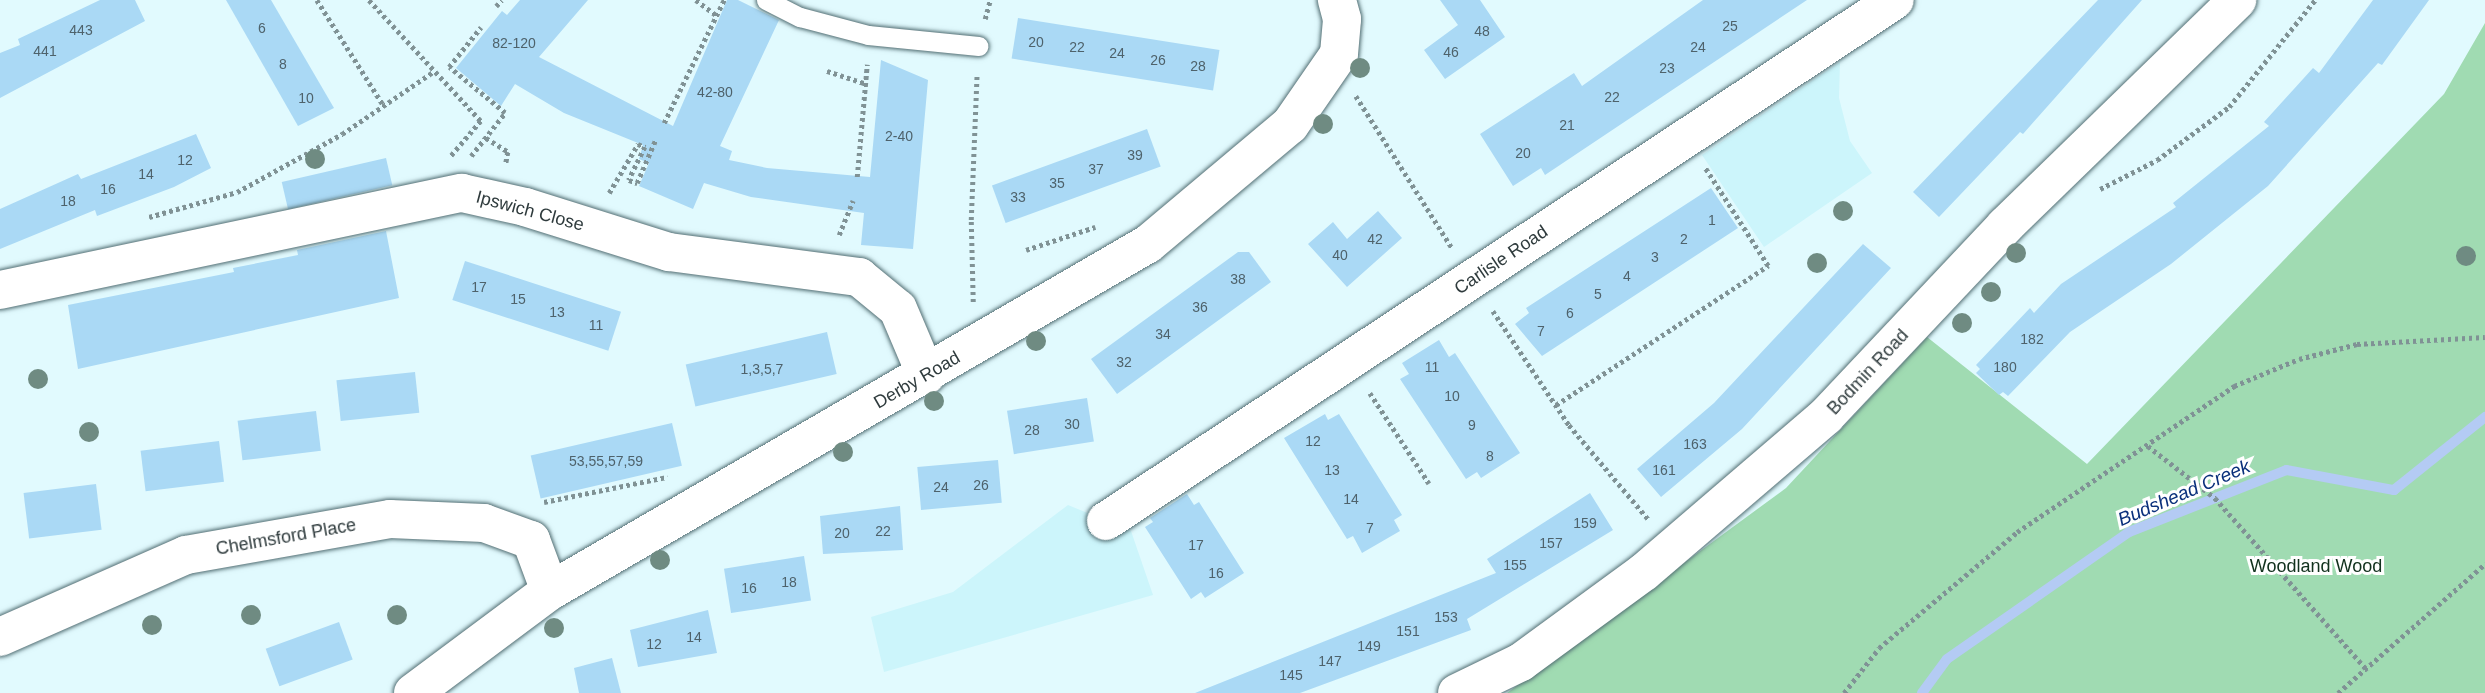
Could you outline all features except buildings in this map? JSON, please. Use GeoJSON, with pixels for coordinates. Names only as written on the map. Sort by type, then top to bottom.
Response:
{"type":"FeatureCollection","features":[{"type":"Feature","properties":{"kind":"street","name":"Derby Road"},"geometry":{"type":"LineString","coordinates":[[413,693],[550,591],[975,347],[1148,244],[1290,125],[1339,54],[1342,19],[1337,0]]}},
{"type":"Feature","properties":{"kind":"street","name":"Carlisle Road"},"geometry":{"type":"LineString","coordinates":[[1106,521],[1895,0]]}},
{"type":"Feature","properties":{"kind":"street","name":"Bodmin Road"},"geometry":{"type":"LineString","coordinates":[[1457,693],[1521,662],[1672,548],[1826,416],[2005,226],[2237,0]]}},
{"type":"Feature","properties":{"kind":"street","name":"Ipswich Close"},"geometry":{"type":"LineString","coordinates":[[0,290],[462,193],[589,227],[669,252],[859,277],[898,309],[926,375]]}},
{"type":"Feature","properties":{"kind":"street","name":"Chelmsford Place"},"geometry":{"type":"LineString","coordinates":[[0,637],[186,555],[390,519],[484,523],[531,540],[550,591]]}},
{"type":"Feature","properties":{"kind":"lane"},"geometry":{"type":"LineString","coordinates":[[766,0],[800,17],[868,35],[978,46]]}},
{"type":"Feature","properties":{"kind":"path"},"geometry":{"type":"LineString","coordinates":[[317,0],[384,106]]}},
{"type":"Feature","properties":{"kind":"path"},"geometry":{"type":"LineString","coordinates":[[369,0],[481,121],[451,156],[456,162]]}},
{"type":"Feature","properties":{"kind":"path"},"geometry":{"type":"LineString","coordinates":[[496,6],[502,0]]}},
{"type":"Feature","properties":{"kind":"path"},"geometry":{"type":"LineString","coordinates":[[696,0],[717,16]]}},
{"type":"Feature","properties":{"kind":"path"},"geometry":{"type":"LineString","coordinates":[[664,123],[724,0]]}},
{"type":"Feature","properties":{"kind":"path"},"geometry":{"type":"LineString","coordinates":[[2095,192],[2157,160],[2228,107],[2315,0]]}},
{"type":"Feature","properties":{"kind":"path"},"geometry":{"type":"LineString","coordinates":[[469,158],[505,113],[449,67],[481,27]]}},
{"type":"Feature","properties":{"kind":"path"},"geometry":{"type":"LineString","coordinates":[[857,177],[868,35]]}},
{"type":"Feature","properties":{"kind":"path"},"geometry":{"type":"LineString","coordinates":[[975,347],[971,220],[978,46]]}},
{"type":"Feature","properties":{"kind":"path"},"geometry":{"type":"LineString","coordinates":[[827,71],[865,83]]}},
{"type":"Feature","properties":{"kind":"path"},"geometry":{"type":"LineString","coordinates":[[145,218],[237,192],[384,106],[433,72]]}},
{"type":"Feature","properties":{"kind":"path"},"geometry":{"type":"LineString","coordinates":[[1371,122],[1451,246]]}},
{"type":"Feature","properties":{"kind":"path"},"geometry":{"type":"LineString","coordinates":[[589,227],[638,144],[645,147],[629,180],[637,183],[655,141]]}},
{"type":"Feature","properties":{"kind":"path"},"geometry":{"type":"LineString","coordinates":[[1556,405],[1768,266],[1709,174]]}},
{"type":"Feature","properties":{"kind":"path"},"geometry":{"type":"LineString","coordinates":[[1472,279],[1556,405],[1672,548]]}},
{"type":"Feature","properties":{"kind":"path"},"geometry":{"type":"LineString","coordinates":[[1844,693],[1879,648],[2017,533],[2234,386],[2299,359],[2357,344],[2485,337]]}},
{"type":"Feature","properties":{"kind":"path"},"geometry":{"type":"LineString","coordinates":[[1383,413],[1429,483]]}},
{"type":"Feature","properties":{"kind":"path"},"geometry":{"type":"LineString","coordinates":[[2148,446],[2215,498],[2368,671]]}},
{"type":"Feature","properties":{"kind":"path"},"geometry":{"type":"LineString","coordinates":[[2338,693],[2368,671],[2485,564]]}},
{"type":"Feature","properties":{"kind":"shaded area"},"geometry":{"type":"Polygon","coordinates":[[[1840,62],[1839,98],[1850,141],[1872,173],[1764,247],[1702,155],[1840,62]]]}},
{"type":"Feature","properties":{"kind":"shaded area"},"geometry":{"type":"Polygon","coordinates":[[[1068,505],[1131,531],[1153,595],[884,672],[871,617],[953,592],[1068,505]]]}},
{"type":"Feature","properties":{"kind":"green space","name":"Woodland Wood"},"geometry":{"type":"Polygon","coordinates":[[[2485,23],[2485,693],[1507,693],[1786,488],[1927,337],[2087,464],[2444,94],[2485,23]]]}},
{"type":"Feature","properties":{"kind":"waterway","name":"Budshead Creek"},"geometry":{"type":"LineString","coordinates":[[1922,693],[1947,659],[2129,532],[2286,470],[2394,490],[2485,417]]}}]}
